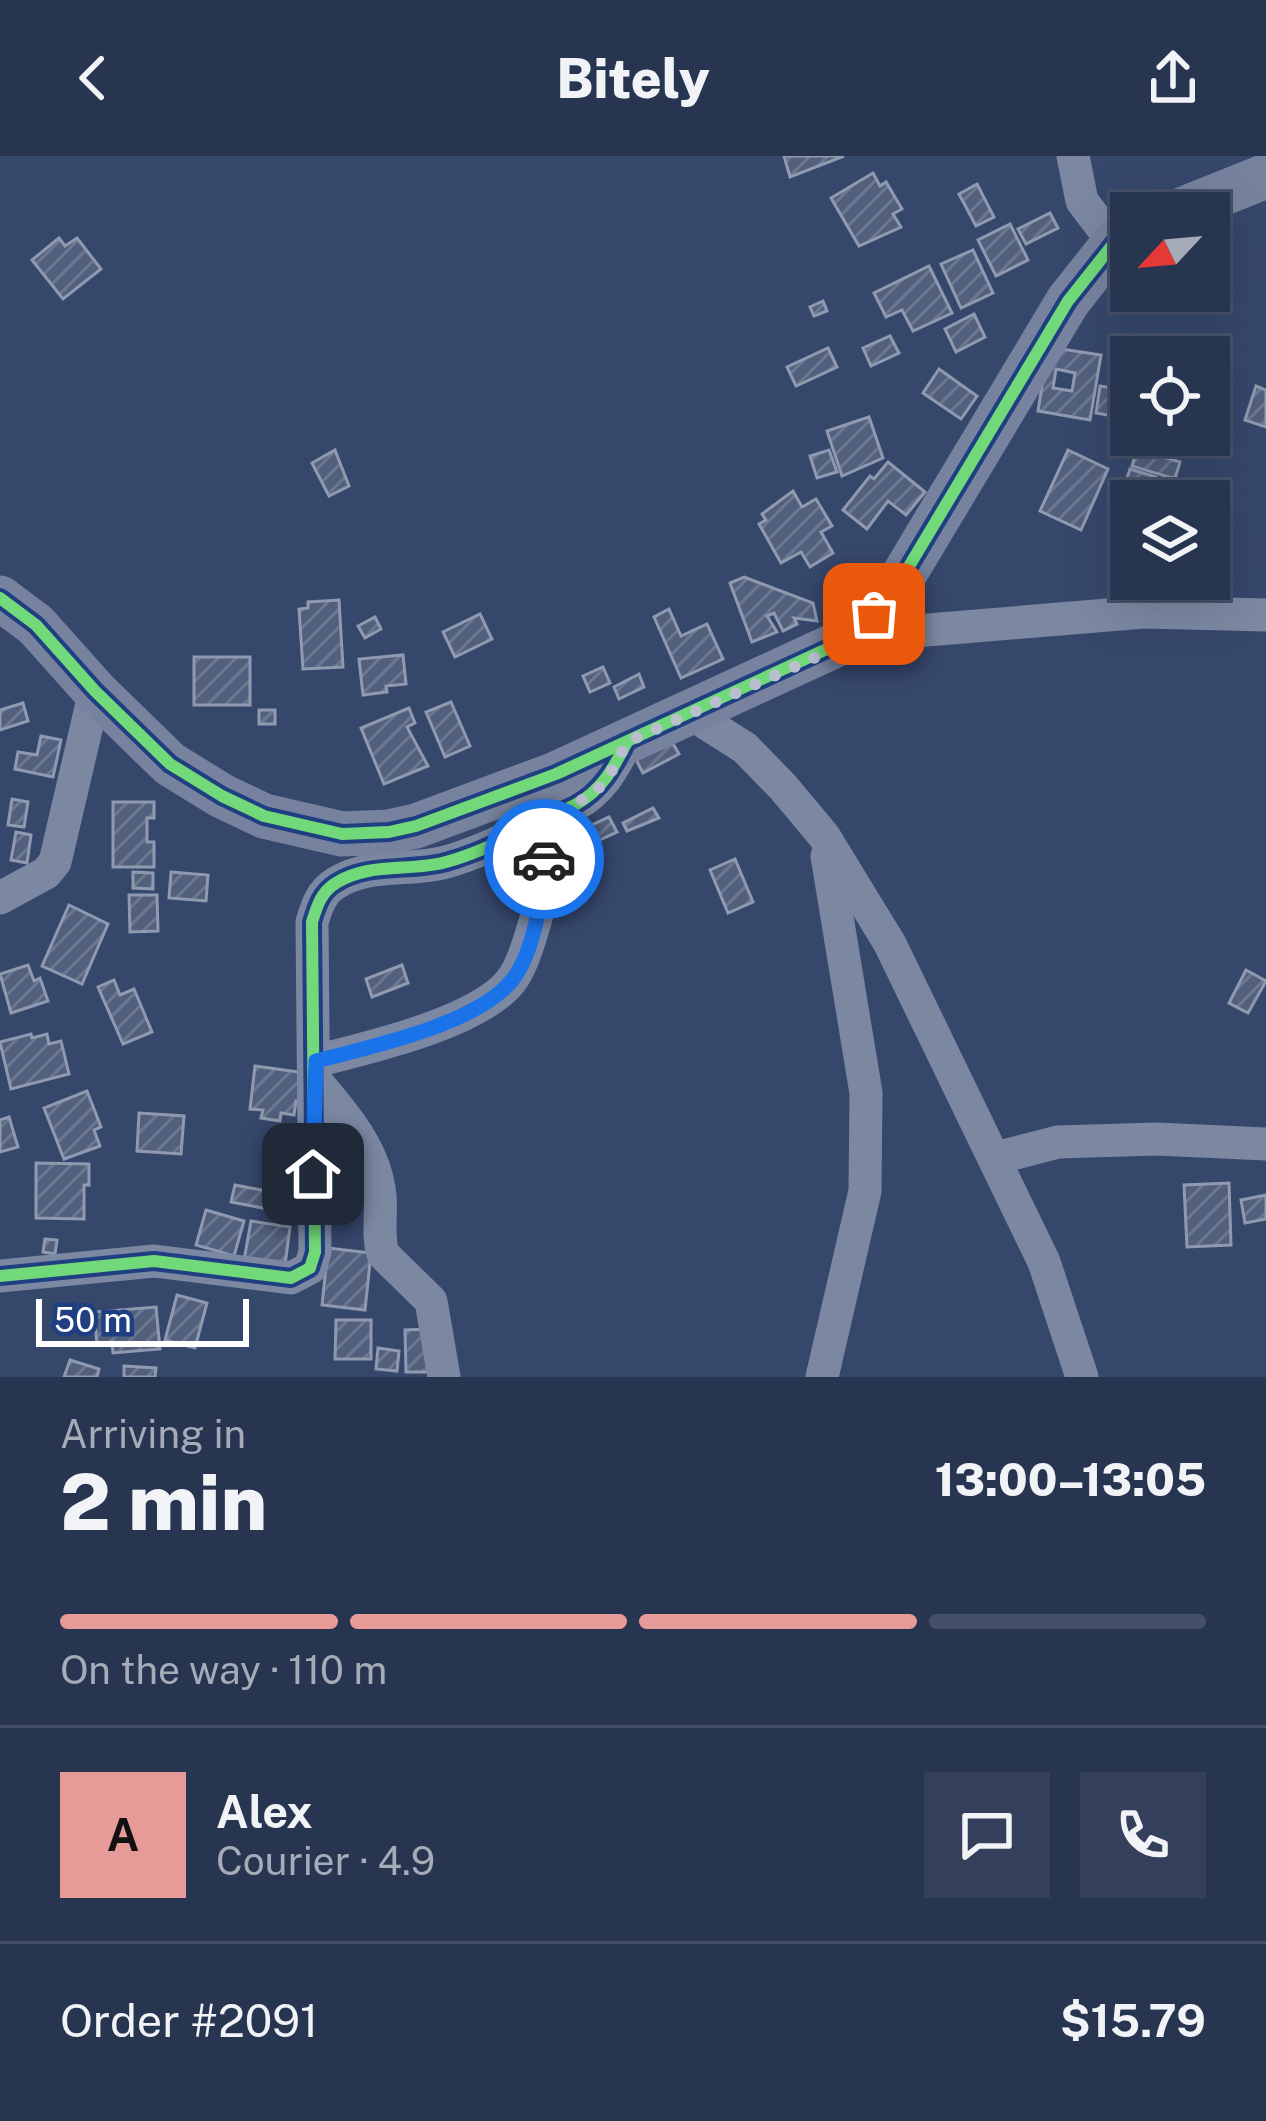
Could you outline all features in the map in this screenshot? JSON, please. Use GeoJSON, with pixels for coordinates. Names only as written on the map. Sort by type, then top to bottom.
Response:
{"type":"FeatureCollection","features":[{"type":"Feature","properties":{"kind":"street"},"geometry":{"type":"LineString","coordinates":[[1072,156],[1082,201],[1110,227]]}},
{"type":"Feature","properties":{"kind":"street"},"geometry":{"type":"LineString","coordinates":[[1226,192],[1266,176]]}},
{"type":"Feature","properties":{"kind":"street"},"geometry":{"type":"LineString","coordinates":[[855,635],[893,593],[1068,301],[1110,252]]}},
{"type":"Feature","properties":{"kind":"street"},"geometry":{"type":"LineString","coordinates":[[0,598],[36,626],[95,692],[170,764],[264,816],[342,834],[389,832],[488,802],[855,635],[1144,612],[1266,615]]}},
{"type":"Feature","properties":{"kind":"street"},"geometry":{"type":"LineString","coordinates":[[0,898],[46,873],[55,862],[95,692]]}},
{"type":"Feature","properties":{"kind":"street"},"geometry":{"type":"LineString","coordinates":[[690,713],[745,748],[824,836],[890,944],[1044,1262],[1082,1377]]}},
{"type":"Feature","properties":{"kind":"street"},"geometry":{"type":"LineString","coordinates":[[0,1276],[154,1261],[273,1277],[310,1268],[315,1252],[312,922],[319,900],[331,886],[372,870],[443,863],[592,795],[608,778],[627,742]]}},
{"type":"Feature","properties":{"kind":"street"},"geometry":{"type":"LineString","coordinates":[[316,1070],[442,1023],[508,985],[543,895],[544,850],[538,822]]}},
{"type":"Feature","properties":{"kind":"street"},"geometry":{"type":"LineString","coordinates":[[823,1377],[865,1191],[866,1093],[824,836]]}},
{"type":"Feature","properties":{"kind":"street"},"geometry":{"type":"LineString","coordinates":[[316,1070],[366,1150],[380,1195],[382,1254],[431,1301],[444,1377]]}},
{"type":"Feature","properties":{"kind":"street"},"geometry":{"type":"LineString","coordinates":[[996,1158],[1058,1142],[1193,1139],[1266,1144]]}},
{"type":"Feature","properties":{"kind":"building"},"geometry":{"type":"Polygon","coordinates":[[[784,156],[844,156],[790,177],[784,156]]]}},
{"type":"Feature","properties":{"kind":"building"},"geometry":{"type":"Polygon","coordinates":[[[873,173],[880,186],[886,182],[902,209],[893,214],[901,227],[859,246],[831,198],[873,173]]]}},
{"type":"Feature","properties":{"kind":"building"},"geometry":{"type":"Polygon","coordinates":[[[977,184],[994,217],[976,226],[959,194],[977,184]]]}},
{"type":"Feature","properties":{"kind":"building"},"geometry":{"type":"Polygon","coordinates":[[[1050,213],[1058,228],[1026,244],[1018,229],[1050,213]]]}},
{"type":"Feature","properties":{"kind":"building"},"geometry":{"type":"Polygon","coordinates":[[[1010,224],[1028,260],[996,276],[978,240],[1010,224]]]}},
{"type":"Feature","properties":{"kind":"building"},"geometry":{"type":"Polygon","coordinates":[[[59,238],[65,246],[77,238],[101,269],[63,299],[32,260],[59,238]]]}},
{"type":"Feature","properties":{"kind":"building"},"geometry":{"type":"Polygon","coordinates":[[[973,250],[993,293],[961,308],[941,264],[973,250]]]}},
{"type":"Feature","properties":{"kind":"building"},"geometry":{"type":"Polygon","coordinates":[[[929,266],[952,313],[913,331],[902,310],[886,317],[874,293],[929,266]]]}},
{"type":"Feature","properties":{"kind":"building"},"geometry":{"type":"Polygon","coordinates":[[[823,301],[827,311],[814,316],[810,307],[823,301]]]}},
{"type":"Feature","properties":{"kind":"building"},"geometry":{"type":"Polygon","coordinates":[[[974,314],[985,337],[956,352],[945,329],[974,314]]]}},
{"type":"Feature","properties":{"kind":"building"},"geometry":{"type":"Polygon","coordinates":[[[890,336],[899,353],[871,366],[863,348],[890,336]]]}},
{"type":"Feature","properties":{"kind":"building"},"geometry":{"type":"Polygon","coordinates":[[[1048,347],[1101,355],[1090,420],[1038,411],[1048,347]],[[1056,369],[1053,388],[1072,391],[1075,373],[1056,369]]]}},
{"type":"Feature","properties":{"kind":"building"},"geometry":{"type":"Polygon","coordinates":[[[828,348],[837,367],[796,386],[787,367],[828,348]]]}},
{"type":"Feature","properties":{"kind":"building"},"geometry":{"type":"Polygon","coordinates":[[[939,369],[977,396],[961,419],[923,393],[939,369]]]}},
{"type":"Feature","properties":{"kind":"building"},"geometry":{"type":"Polygon","coordinates":[[[1100,386],[1110,388],[1110,415],[1096,413],[1100,386]]]}},
{"type":"Feature","properties":{"kind":"building"},"geometry":{"type":"Polygon","coordinates":[[[1256,386],[1266,390],[1266,427],[1245,420],[1256,386]]]}},
{"type":"Feature","properties":{"kind":"building"},"geometry":{"type":"Polygon","coordinates":[[[869,417],[883,458],[842,476],[827,431],[869,417]]]}},
{"type":"Feature","properties":{"kind":"building"},"geometry":{"type":"Polygon","coordinates":[[[335,450],[349,486],[329,496],[312,463],[335,450]]]}},
{"type":"Feature","properties":{"kind":"building"},"geometry":{"type":"Polygon","coordinates":[[[829,450],[837,472],[817,478],[810,456],[829,450]]]}},
{"type":"Feature","properties":{"kind":"building"},"geometry":{"type":"Polygon","coordinates":[[[1068,450],[1108,469],[1081,530],[1040,511],[1068,450]]]}},
{"type":"Feature","properties":{"kind":"building"},"geometry":{"type":"Polygon","coordinates":[[[1135,456],[1180,462],[1175,479],[1132,466],[1135,456]]]}},
{"type":"Feature","properties":{"kind":"building"},"geometry":{"type":"Polygon","coordinates":[[[888,462],[925,492],[906,515],[888,501],[867,529],[843,510],[888,462]]]}},
{"type":"Feature","properties":{"kind":"building"},"geometry":{"type":"Polygon","coordinates":[[[1130,469],[1156,477],[1155,480],[1126,480],[1130,469]]]}},
{"type":"Feature","properties":{"kind":"building"},"geometry":{"type":"Polygon","coordinates":[[[793,491],[802,507],[816,499],[832,526],[821,532],[833,553],[810,567],[801,552],[781,563],[759,524],[766,520],[762,514],[793,491]]]}},
{"type":"Feature","properties":{"kind":"building"},"geometry":{"type":"Polygon","coordinates":[[[744,577],[813,603],[817,621],[794,618],[797,624],[783,631],[774,613],[767,616],[777,632],[752,642],[730,583],[744,577]]]}},
{"type":"Feature","properties":{"kind":"building"},"geometry":{"type":"Polygon","coordinates":[[[339,600],[343,667],[303,669],[299,609],[308,608],[308,602],[339,600]]]}},
{"type":"Feature","properties":{"kind":"building"},"geometry":{"type":"Polygon","coordinates":[[[669,609],[681,636],[707,624],[723,659],[681,678],[654,617],[669,609]]]}},
{"type":"Feature","properties":{"kind":"building"},"geometry":{"type":"Polygon","coordinates":[[[480,614],[492,639],[455,657],[443,632],[480,614]]]}},
{"type":"Feature","properties":{"kind":"building"},"geometry":{"type":"Polygon","coordinates":[[[375,617],[381,629],[365,638],[358,626],[375,617]]]}},
{"type":"Feature","properties":{"kind":"building"},"geometry":{"type":"Polygon","coordinates":[[[403,655],[406,684],[363,695],[359,659],[403,655]]]}},
{"type":"Feature","properties":{"kind":"building"},"geometry":{"type":"Polygon","coordinates":[[[194,657],[250,657],[250,705],[194,705],[194,657]]]}},
{"type":"Feature","properties":{"kind":"building"},"geometry":{"type":"Polygon","coordinates":[[[603,667],[610,683],[590,692],[583,676],[603,667]]]}},
{"type":"Feature","properties":{"kind":"building"},"geometry":{"type":"Polygon","coordinates":[[[639,674],[644,687],[619,699],[614,687],[639,674]]]}},
{"type":"Feature","properties":{"kind":"building"},"geometry":{"type":"Polygon","coordinates":[[[451,702],[470,746],[445,757],[426,712],[451,702]]]}},
{"type":"Feature","properties":{"kind":"building"},"geometry":{"type":"Polygon","coordinates":[[[23,703],[28,721],[0,730],[0,710],[23,703]]]}},
{"type":"Feature","properties":{"kind":"building"},"geometry":{"type":"Polygon","coordinates":[[[409,708],[415,723],[407,727],[428,766],[384,784],[361,728],[409,708]]]}},
{"type":"Feature","properties":{"kind":"building"},"geometry":{"type":"Polygon","coordinates":[[[259,710],[275,710],[275,724],[259,724],[259,710]]]}},
{"type":"Feature","properties":{"kind":"building"},"geometry":{"type":"Polygon","coordinates":[[[41,736],[61,740],[53,777],[15,769],[18,752],[37,755],[41,736]]]}},
{"type":"Feature","properties":{"kind":"building"},"geometry":{"type":"Polygon","coordinates":[[[669,737],[679,754],[643,773],[634,756],[669,737]]]}},
{"type":"Feature","properties":{"kind":"building"},"geometry":{"type":"Polygon","coordinates":[[[12,799],[28,802],[24,827],[8,825],[12,799]]]}},
{"type":"Feature","properties":{"kind":"building"},"geometry":{"type":"Polygon","coordinates":[[[113,802],[154,802],[154,818],[147,818],[147,842],[154,842],[154,867],[113,867],[113,802]]]}},
{"type":"Feature","properties":{"kind":"building"},"geometry":{"type":"Polygon","coordinates":[[[653,808],[659,818],[627,831],[623,823],[653,808]]]}},
{"type":"Feature","properties":{"kind":"building"},"geometry":{"type":"Polygon","coordinates":[[[609,817],[617,832],[567,855],[560,840],[609,817]]]}},
{"type":"Feature","properties":{"kind":"building"},"geometry":{"type":"Polygon","coordinates":[[[16,832],[31,835],[27,863],[11,860],[16,832]]]}},
{"type":"Feature","properties":{"kind":"building"},"geometry":{"type":"Polygon","coordinates":[[[735,859],[753,902],[728,913],[710,870],[735,859]]]}},
{"type":"Feature","properties":{"kind":"building"},"geometry":{"type":"Polygon","coordinates":[[[133,872],[153,873],[153,889],[133,888],[133,872]]]}},
{"type":"Feature","properties":{"kind":"building"},"geometry":{"type":"Polygon","coordinates":[[[171,872],[208,875],[206,901],[169,898],[171,872]]]}},
{"type":"Feature","properties":{"kind":"building"},"geometry":{"type":"Polygon","coordinates":[[[129,895],[157,895],[158,931],[130,932],[129,895]]]}},
{"type":"Feature","properties":{"kind":"building"},"geometry":{"type":"Polygon","coordinates":[[[69,905],[108,924],[82,984],[42,966],[69,905]]]}},
{"type":"Feature","properties":{"kind":"building"},"geometry":{"type":"Polygon","coordinates":[[[28,965],[34,981],[40,978],[48,1001],[11,1013],[0,974],[28,965]]]}},
{"type":"Feature","properties":{"kind":"building"},"geometry":{"type":"Polygon","coordinates":[[[402,965],[408,983],[372,997],[366,979],[402,965]]]}},
{"type":"Feature","properties":{"kind":"building"},"geometry":{"type":"Polygon","coordinates":[[[1246,970],[1266,981],[1248,1013],[1229,1003],[1246,970]]]}},
{"type":"Feature","properties":{"kind":"building"},"geometry":{"type":"Polygon","coordinates":[[[114,980],[120,995],[134,989],[152,1032],[123,1044],[98,987],[114,980]]]}},
{"type":"Feature","properties":{"kind":"building"},"geometry":{"type":"Polygon","coordinates":[[[31,1034],[32,1038],[47,1034],[49,1044],[61,1041],[69,1074],[11,1089],[0,1042],[31,1034]]]}},
{"type":"Feature","properties":{"kind":"building"},"geometry":{"type":"Polygon","coordinates":[[[255,1066],[306,1073],[302,1101],[296,1101],[294,1115],[281,1113],[280,1121],[261,1118],[263,1110],[250,1109],[255,1066]]]}},
{"type":"Feature","properties":{"kind":"building"},"geometry":{"type":"Polygon","coordinates":[[[87,1091],[101,1127],[94,1130],[100,1146],[64,1159],[44,1108],[87,1091]]]}},
{"type":"Feature","properties":{"kind":"building"},"geometry":{"type":"Polygon","coordinates":[[[139,1113],[184,1116],[181,1154],[137,1151],[139,1113]]]}},
{"type":"Feature","properties":{"kind":"building"},"geometry":{"type":"Polygon","coordinates":[[[9,1117],[18,1147],[0,1152],[0,1120],[9,1117]]]}},
{"type":"Feature","properties":{"kind":"building"},"geometry":{"type":"Polygon","coordinates":[[[36,1163],[89,1164],[84,1219],[36,1218],[36,1163]]]}},
{"type":"Feature","properties":{"kind":"building"},"geometry":{"type":"Polygon","coordinates":[[[278,1168],[293,1172],[288,1189],[273,1184],[278,1168]]]}},
{"type":"Feature","properties":{"kind":"building"},"geometry":{"type":"Polygon","coordinates":[[[1229,1183],[1231,1245],[1187,1247],[1184,1185],[1229,1183]]]}},
{"type":"Feature","properties":{"kind":"building"},"geometry":{"type":"Polygon","coordinates":[[[235,1185],[298,1197],[294,1214],[231,1202],[235,1185]]]}},
{"type":"Feature","properties":{"kind":"building"},"geometry":{"type":"Polygon","coordinates":[[[1266,1195],[1266,1219],[1245,1223],[1241,1200],[1266,1195]]]}},
{"type":"Feature","properties":{"kind":"building"},"geometry":{"type":"Polygon","coordinates":[[[206,1210],[244,1221],[234,1256],[196,1245],[206,1210]]]}},
{"type":"Feature","properties":{"kind":"building"},"geometry":{"type":"Polygon","coordinates":[[[251,1221],[290,1227],[285,1265],[243,1266],[251,1221]]]}},
{"type":"Feature","properties":{"kind":"building"},"geometry":{"type":"Polygon","coordinates":[[[45,1239],[57,1240],[55,1254],[43,1252],[45,1239]]]}},
{"type":"Feature","properties":{"kind":"building"},"geometry":{"type":"Polygon","coordinates":[[[328,1248],[371,1253],[365,1310],[322,1305],[328,1248]]]}},
{"type":"Feature","properties":{"kind":"building"},"geometry":{"type":"Polygon","coordinates":[[[177,1295],[207,1303],[195,1348],[165,1340],[177,1295]]]}},
{"type":"Feature","properties":{"kind":"building"},"geometry":{"type":"Polygon","coordinates":[[[156,1307],[160,1349],[113,1353],[112,1342],[97,1344],[94,1312],[156,1307]]]}},
{"type":"Feature","properties":{"kind":"building"},"geometry":{"type":"Polygon","coordinates":[[[336,1320],[371,1320],[371,1359],[335,1359],[336,1320]]]}},
{"type":"Feature","properties":{"kind":"building"},"geometry":{"type":"Polygon","coordinates":[[[428,1329],[429,1372],[406,1372],[405,1330],[428,1329]]]}},
{"type":"Feature","properties":{"kind":"building"},"geometry":{"type":"Polygon","coordinates":[[[378,1348],[399,1351],[397,1371],[376,1369],[378,1348]]]}},
{"type":"Feature","properties":{"kind":"building"},"geometry":{"type":"Polygon","coordinates":[[[70,1360],[99,1369],[97,1377],[64,1377],[70,1360]]]}},
{"type":"Feature","properties":{"kind":"building"},"geometry":{"type":"Polygon","coordinates":[[[124,1366],[156,1368],[155,1377],[124,1377],[124,1366]]]}},
{"type":"Feature","properties":{"kind":"cycle path"},"geometry":{"type":"LineString","coordinates":[[0,598],[36,625],[170,764],[222,796],[264,816],[342,834],[416,826],[556,774],[855,636],[893,593],[1068,301],[1110,248]]}},
{"type":"Feature","properties":{"kind":"cycle path"},"geometry":{"type":"LineString","coordinates":[[0,1276],[154,1261],[291,1278],[310,1268],[315,1252],[312,922],[323,895],[336,883],[362,872],[462,857],[575,805],[600,786],[627,742]]}},
{"type":"Feature","properties":{"kind":"way so far"},"geometry":{"type":"LineString","coordinates":[[544,859],[538,822],[592,795],[608,778],[627,742],[836,648],[874,614]]}},
{"type":"Feature","properties":{"kind":"route"},"geometry":{"type":"LineString","coordinates":[[313,1174],[316,1061],[442,1023],[508,985],[543,895],[544,859]]}}]}
